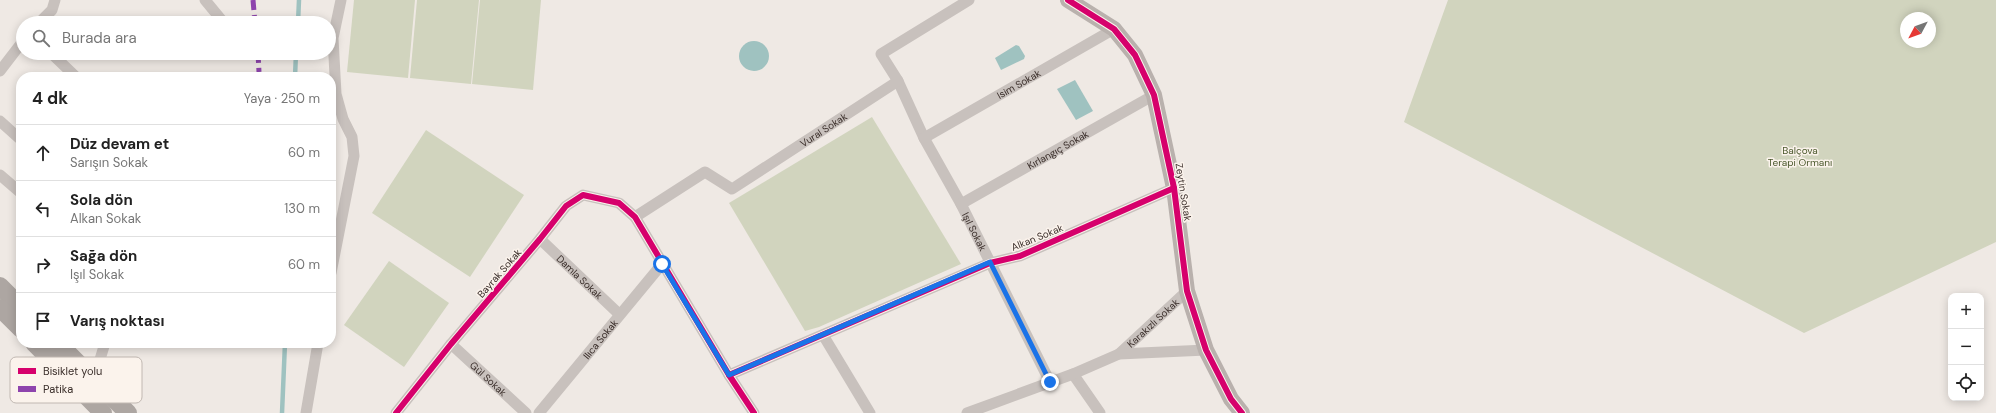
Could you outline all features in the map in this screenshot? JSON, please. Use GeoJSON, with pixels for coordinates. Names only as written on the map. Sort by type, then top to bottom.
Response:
{"type":"FeatureCollection","features":[{"type":"Feature","properties":{"kind":"main road"},"geometry":{"type":"LineString","coordinates":[[0,286],[16,302]]}},
{"type":"Feature","properties":{"kind":"main road"},"geometry":{"type":"LineString","coordinates":[[0,308],[16,324]]}},
{"type":"Feature","properties":{"kind":"main road"},"geometry":{"type":"LineString","coordinates":[[39,348],[48,357]]}},
{"type":"Feature","properties":{"kind":"main road"},"geometry":{"type":"LineString","coordinates":[[63,348],[72,357]]}},
{"type":"Feature","properties":{"kind":"main road"},"geometry":{"type":"LineString","coordinates":[[93,403],[103,413]]}},
{"type":"Feature","properties":{"kind":"main road"},"geometry":{"type":"LineString","coordinates":[[118,403],[128,413]]}},
{"type":"Feature","properties":{"kind":"street"},"geometry":{"type":"LineString","coordinates":[[46,16],[52,10],[55,0]]}},
{"type":"Feature","properties":{"kind":"street"},"geometry":{"type":"LineString","coordinates":[[205,0],[218,16]]}},
{"type":"Feature","properties":{"kind":"street"},"geometry":{"type":"LineString","coordinates":[[336,21],[341,0]]}},
{"type":"Feature","properties":{"kind":"street"},"geometry":{"type":"LineString","coordinates":[[898,81],[881,54],[968,0]]}},
{"type":"Feature","properties":{"kind":"street","name":"Zeytin Sokak"},"geometry":{"type":"LineString","coordinates":[[1068,0],[1114,29],[1135,55],[1154,95],[1174,188],[1187,291],[1206,350],[1231,399],[1242,413]]}},
{"type":"Feature","properties":{"kind":"street","name":"Isim Sokak"},"geometry":{"type":"LineString","coordinates":[[924,138],[1114,29]]}},
{"type":"Feature","properties":{"kind":"street"},"geometry":{"type":"LineString","coordinates":[[0,71],[16,50]]}},
{"type":"Feature","properties":{"kind":"street"},"geometry":{"type":"LineString","coordinates":[[58,60],[71,72]]}},
{"type":"Feature","properties":{"kind":"street"},"geometry":{"type":"LineString","coordinates":[[334,60],[334,72]]}},
{"type":"Feature","properties":{"kind":"street","name":"Işıl Sokak"},"geometry":{"type":"LineString","coordinates":[[898,81],[924,138],[961,204],[1050,382]]}},
{"type":"Feature","properties":{"kind":"street","name":"Vural Sokak"},"geometry":{"type":"LineString","coordinates":[[635,217],[705,172],[732,188],[898,81]]}},
{"type":"Feature","properties":{"kind":"street"},"geometry":{"type":"LineString","coordinates":[[336,94],[343,119],[352,138],[354,156],[336,248]]}},
{"type":"Feature","properties":{"kind":"street","name":"Kırlangıç Sokak"},"geometry":{"type":"LineString","coordinates":[[961,204],[1154,95]]}},
{"type":"Feature","properties":{"kind":"street"},"geometry":{"type":"LineString","coordinates":[[0,121],[16,135]]}},
{"type":"Feature","properties":{"kind":"street"},"geometry":{"type":"LineString","coordinates":[[0,175],[16,189]]}},
{"type":"Feature","properties":{"kind":"street","name":"Alkan Sokak"},"geometry":{"type":"LineString","coordinates":[[729,375],[990,262],[1020,256],[1174,188]]}},
{"type":"Feature","properties":{"kind":"street","name":"Bayrak Sokak"},"geometry":{"type":"LineString","coordinates":[[396,413],[451,344],[540,240],[566,206],[583,195],[620,203],[635,217],[729,375],[754,413]]}},
{"type":"Feature","properties":{"kind":"street","name":"Damla Sokak"},"geometry":{"type":"LineString","coordinates":[[540,240],[619,314]]}},
{"type":"Feature","properties":{"kind":"street","name":"Ilıca Sokak"},"geometry":{"type":"LineString","coordinates":[[539,413],[619,314],[662,264]]}},
{"type":"Feature","properties":{"kind":"street","name":"Karakızlı Sokak"},"geometry":{"type":"LineString","coordinates":[[967,413],[1073,374],[1119,354],[1187,291]]}},
{"type":"Feature","properties":{"kind":"street"},"geometry":{"type":"LineString","coordinates":[[823,335],[870,413]]}},
{"type":"Feature","properties":{"kind":"street","name":"Gül Sokak"},"geometry":{"type":"LineString","coordinates":[[451,344],[526,413]]}},
{"type":"Feature","properties":{"kind":"street"},"geometry":{"type":"LineString","coordinates":[[306,413],[317,348]]}},
{"type":"Feature","properties":{"kind":"street","name":"Karakızlı Sokak"},"geometry":{"type":"LineString","coordinates":[[1119,354],[1206,350]]}},
{"type":"Feature","properties":{"kind":"street"},"geometry":{"type":"LineString","coordinates":[[1073,374],[1100,413]]}},
{"type":"Feature","properties":{"kind":"green space"},"geometry":{"type":"Polygon","coordinates":[[[354,0],[415,0],[408,78],[347,72],[354,0]]]}},
{"type":"Feature","properties":{"kind":"green space"},"geometry":{"type":"Polygon","coordinates":[[[417,0],[479,0],[471,84],[410,78],[417,0]]]}},
{"type":"Feature","properties":{"kind":"green space"},"geometry":{"type":"Polygon","coordinates":[[[480,0],[541,0],[533,90],[472,84],[480,0]]]}},
{"type":"Feature","properties":{"kind":"green space","name":"Balçova Terapi Ormanı"},"geometry":{"type":"Polygon","coordinates":[[[1448,0],[1996,0],[1996,242],[1804,333],[1404,122],[1448,0]]]}},
{"type":"Feature","properties":{"kind":"green space"},"geometry":{"type":"Polygon","coordinates":[[[872,117],[961,264],[819,327],[805,331],[729,203],[872,117]]]}},
{"type":"Feature","properties":{"kind":"green space"},"geometry":{"type":"Polygon","coordinates":[[[426,130],[524,195],[470,277],[372,213],[426,130]]]}},
{"type":"Feature","properties":{"kind":"green space"},"geometry":{"type":"Polygon","coordinates":[[[389,261],[449,303],[404,367],[344,325],[389,261]]]}},
{"type":"Feature","properties":{"kind":"water"},"geometry":{"type":"Polygon","coordinates":[[[754,41],[765,45],[769,56],[765,67],[754,71],[743,67],[739,56],[743,45],[754,41]]]}},
{"type":"Feature","properties":{"kind":"water"},"geometry":{"type":"Polygon","coordinates":[[[1016,45],[1019,46],[1025,56],[1024,59],[1001,70],[995,58],[1016,45]]]}},
{"type":"Feature","properties":{"kind":"water"},"geometry":{"type":"Polygon","coordinates":[[[1075,80],[1093,111],[1076,120],[1057,89],[1075,80]]]}},
{"type":"Feature","properties":{"kind":"waterway"},"geometry":{"type":"LineString","coordinates":[[298,16],[299,0]]}},
{"type":"Feature","properties":{"kind":"waterway"},"geometry":{"type":"LineString","coordinates":[[295,72],[296,60]]}},
{"type":"Feature","properties":{"kind":"waterway"},"geometry":{"type":"LineString","coordinates":[[282,413],[285,348]]}},
{"type":"Feature","properties":{"kind":"marked path"},"geometry":{"type":"LineString","coordinates":[[253,0],[254,16]]}},
{"type":"Feature","properties":{"kind":"marked path"},"geometry":{"type":"LineString","coordinates":[[258,60],[259,72]]}},
{"type":"Feature","properties":{"kind":"cycle path"},"geometry":{"type":"LineString","coordinates":[[1068,0],[1114,29],[1135,55],[1154,95],[1174,188],[1187,291],[1206,350],[1231,399],[1242,413]]}},
{"type":"Feature","properties":{"kind":"cycle path"},"geometry":{"type":"LineString","coordinates":[[729,375],[990,263],[1020,256],[1174,188]]}},
{"type":"Feature","properties":{"kind":"cycle path"},"geometry":{"type":"LineString","coordinates":[[396,413],[451,344],[566,206],[583,195],[619,203],[635,217],[729,375],[754,413]]}},
{"type":"Feature","properties":{"kind":"route"},"geometry":{"type":"LineString","coordinates":[[662,264],[729,375],[990,262],[1050,382]]}}]}
